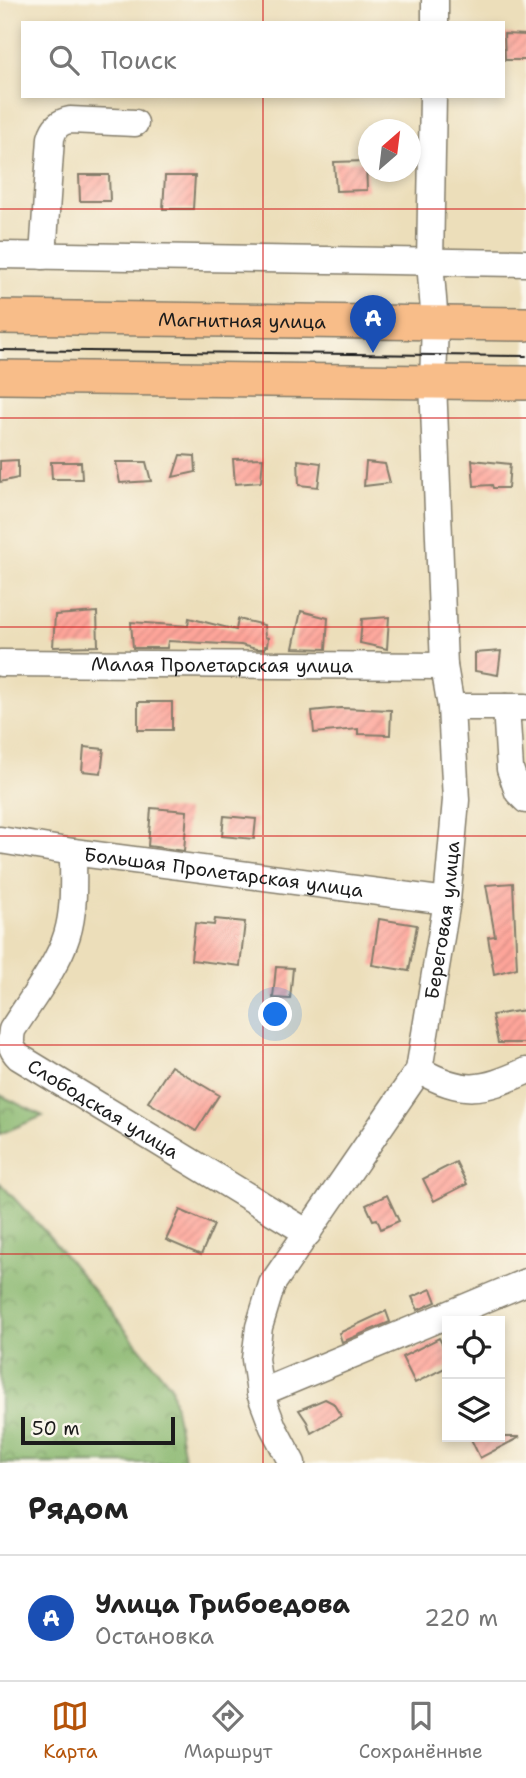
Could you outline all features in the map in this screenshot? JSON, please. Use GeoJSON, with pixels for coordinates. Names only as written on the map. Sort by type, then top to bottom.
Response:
{"type":"FeatureCollection","features":[{"type":"Feature","properties":{"kind":"main road","name":"Магнитная улица"},"geometry":{"type":"LineString","coordinates":[[0,317],[526,324]]}},
{"type":"Feature","properties":{"kind":"main road"},"geometry":{"type":"LineString","coordinates":[[0,377],[526,383]]}},
{"type":"Feature","properties":{"kind":"street"},"geometry":{"type":"LineString","coordinates":[[435,0],[435,21]]}},
{"type":"Feature","properties":{"kind":"street","name":"Береговая улица"},"geometry":{"type":"LineString","coordinates":[[292,1463],[260,1394],[255,1359],[259,1327],[272,1284],[419,1070],[447,901],[456,800],[451,707],[444,666],[433,382],[435,323],[430,262],[433,98]]}},
{"type":"Feature","properties":{"kind":"street"},"geometry":{"type":"LineString","coordinates":[[43,256],[53,131],[63,122],[70,120],[135,123]]}},
{"type":"Feature","properties":{"kind":"street"},"geometry":{"type":"LineString","coordinates":[[0,256],[526,263]]}},
{"type":"Feature","properties":{"kind":"street","name":"Малая Пролетарская улица"},"geometry":{"type":"LineString","coordinates":[[0,663],[444,666]]}},
{"type":"Feature","properties":{"kind":"street"},"geometry":{"type":"LineString","coordinates":[[451,707],[516,707],[510,769],[518,792],[526,800]]}},
{"type":"Feature","properties":{"kind":"street","name":"Большая Пролетарская улица"},"geometry":{"type":"LineString","coordinates":[[0,840],[447,901]]}},
{"type":"Feature","properties":{"kind":"street","name":"Слободская улица"},"geometry":{"type":"LineString","coordinates":[[73,852],[72,913],[68,934],[60,953],[12,1030],[10,1042],[13,1051],[308,1233]]}},
{"type":"Feature","properties":{"kind":"street"},"geometry":{"type":"LineString","coordinates":[[419,1070],[441,1083],[458,1088],[483,1087],[526,1071]]}},
{"type":"Feature","properties":{"kind":"street"},"geometry":{"type":"LineString","coordinates":[[260,1394],[526,1282]]}},
{"type":"Feature","properties":{"kind":"green space"},"geometry":{"type":"Polygon","coordinates":[[[0,1095],[43,1116],[0,1134],[0,1095]]]}},
{"type":"Feature","properties":{"kind":"green space"},"geometry":{"type":"Polygon","coordinates":[[[0,1183],[50,1237],[171,1386],[185,1463],[0,1463],[0,1183]]]}},
{"type":"Feature","properties":{"kind":"building"},"geometry":{"type":"Polygon","coordinates":[[[505,34],[526,35],[526,60],[505,60],[505,34]]]}},
{"type":"Feature","properties":{"kind":"building"},"geometry":{"type":"Polygon","coordinates":[[[358,161],[358,182],[367,182],[367,190],[336,191],[334,162],[358,161]]]}},
{"type":"Feature","properties":{"kind":"building"},"geometry":{"type":"Polygon","coordinates":[[[79,175],[109,175],[110,201],[80,201],[79,175]]]}},
{"type":"Feature","properties":{"kind":"building"},"geometry":{"type":"Polygon","coordinates":[[[165,176],[195,176],[193,209],[163,209],[165,176]]]}},
{"type":"Feature","properties":{"kind":"building"},"geometry":{"type":"Polygon","coordinates":[[[180,455],[195,456],[196,472],[173,477],[180,455]]]}},
{"type":"Feature","properties":{"kind":"building"},"geometry":{"type":"Polygon","coordinates":[[[263,458],[261,482],[235,484],[233,459],[263,458]]]}},
{"type":"Feature","properties":{"kind":"building"},"geometry":{"type":"Polygon","coordinates":[[[18,460],[18,478],[0,482],[0,461],[18,460]]]}},
{"type":"Feature","properties":{"kind":"building"},"geometry":{"type":"Polygon","coordinates":[[[298,460],[321,463],[318,487],[299,485],[298,460]]]}},
{"type":"Feature","properties":{"kind":"building"},"geometry":{"type":"Polygon","coordinates":[[[472,460],[510,464],[508,488],[474,486],[472,460]]]}},
{"type":"Feature","properties":{"kind":"building"},"geometry":{"type":"Polygon","coordinates":[[[51,462],[81,462],[82,479],[52,479],[51,462]]]}},
{"type":"Feature","properties":{"kind":"building"},"geometry":{"type":"Polygon","coordinates":[[[116,462],[146,462],[151,481],[120,483],[116,462]]]}},
{"type":"Feature","properties":{"kind":"building"},"geometry":{"type":"Polygon","coordinates":[[[366,462],[385,464],[390,483],[364,486],[366,462]]]}},
{"type":"Feature","properties":{"kind":"building"},"geometry":{"type":"Polygon","coordinates":[[[301,611],[328,618],[326,649],[293,648],[301,611]]]}},
{"type":"Feature","properties":{"kind":"building"},"geometry":{"type":"Polygon","coordinates":[[[97,612],[98,646],[53,647],[55,615],[97,612]]]}},
{"type":"Feature","properties":{"kind":"building"},"geometry":{"type":"Polygon","coordinates":[[[389,617],[387,649],[360,643],[362,619],[389,617]]]}},
{"type":"Feature","properties":{"kind":"building"},"geometry":{"type":"Polygon","coordinates":[[[189,618],[236,630],[238,619],[264,625],[265,637],[268,638],[267,646],[265,649],[256,649],[241,645],[168,641],[167,648],[133,648],[131,622],[188,626],[189,618]]]}},
{"type":"Feature","properties":{"kind":"building"},"geometry":{"type":"Polygon","coordinates":[[[501,651],[498,675],[475,671],[475,653],[501,651]]]}},
{"type":"Feature","properties":{"kind":"building"},"geometry":{"type":"Polygon","coordinates":[[[138,702],[172,702],[172,730],[138,730],[138,702]]]}},
{"type":"Feature","properties":{"kind":"building"},"geometry":{"type":"Polygon","coordinates":[[[340,708],[391,710],[390,735],[358,734],[358,729],[314,733],[312,711],[340,708]]]}},
{"type":"Feature","properties":{"kind":"building"},"geometry":{"type":"Polygon","coordinates":[[[84,747],[104,749],[101,773],[82,771],[84,747]]]}},
{"type":"Feature","properties":{"kind":"building"},"geometry":{"type":"Polygon","coordinates":[[[151,808],[187,811],[184,851],[148,846],[151,808]]]}},
{"type":"Feature","properties":{"kind":"building"},"geometry":{"type":"Polygon","coordinates":[[[224,816],[256,819],[254,839],[222,836],[224,816]]]}},
{"type":"Feature","properties":{"kind":"building"},"geometry":{"type":"Polygon","coordinates":[[[513,883],[517,968],[494,974],[488,937],[495,936],[486,885],[513,883]]]}},
{"type":"Feature","properties":{"kind":"building"},"geometry":{"type":"Polygon","coordinates":[[[215,919],[245,922],[240,966],[191,960],[195,923],[214,925],[215,919]]]}},
{"type":"Feature","properties":{"kind":"building"},"geometry":{"type":"Polygon","coordinates":[[[379,919],[417,925],[409,971],[372,965],[379,919]]]}},
{"type":"Feature","properties":{"kind":"building"},"geometry":{"type":"Polygon","coordinates":[[[276,967],[293,968],[290,999],[273,998],[276,967]]]}},
{"type":"Feature","properties":{"kind":"building"},"geometry":{"type":"Polygon","coordinates":[[[526,1010],[526,1043],[498,1043],[492,1015],[526,1010]]]}},
{"type":"Feature","properties":{"kind":"building"},"geometry":{"type":"Polygon","coordinates":[[[171,1066],[219,1095],[196,1131],[148,1102],[171,1066]]]}},
{"type":"Feature","properties":{"kind":"building"},"geometry":{"type":"Polygon","coordinates":[[[456,1162],[467,1184],[434,1201],[423,1179],[456,1162]]]}},
{"type":"Feature","properties":{"kind":"building"},"geometry":{"type":"Polygon","coordinates":[[[387,1195],[399,1221],[381,1229],[366,1205],[387,1195]]]}},
{"type":"Feature","properties":{"kind":"building"},"geometry":{"type":"Polygon","coordinates":[[[180,1210],[214,1225],[201,1255],[166,1240],[180,1210]]]}},
{"type":"Feature","properties":{"kind":"building"},"geometry":{"type":"Polygon","coordinates":[[[431,1289],[436,1302],[418,1310],[412,1297],[431,1289]]]}},
{"type":"Feature","properties":{"kind":"building"},"geometry":{"type":"Polygon","coordinates":[[[386,1311],[390,1322],[342,1342],[339,1333],[386,1311]]]}},
{"type":"Feature","properties":{"kind":"building"},"geometry":{"type":"Polygon","coordinates":[[[439,1338],[442,1344],[442,1370],[415,1383],[402,1357],[439,1338]]]}},
{"type":"Feature","properties":{"kind":"building"},"geometry":{"type":"Polygon","coordinates":[[[325,1399],[333,1403],[341,1416],[311,1433],[299,1410],[325,1399]]]}},
{"type":"Feature","properties":{"kind":"building"},"geometry":{"type":"Polygon","coordinates":[[[505,1437],[520,1437],[480,1458],[472,1442],[505,1442],[505,1437]]]}},
{"type":"Feature","properties":{"kind":"tram line"},"geometry":{"type":"LineString","coordinates":[[0,350],[526,356]]}},
{"type":"Feature","properties":{"kind":"place","name":"Улица Грибоедова"},"geometry":{"type":"Point","coordinates":[373,353]}}]}
